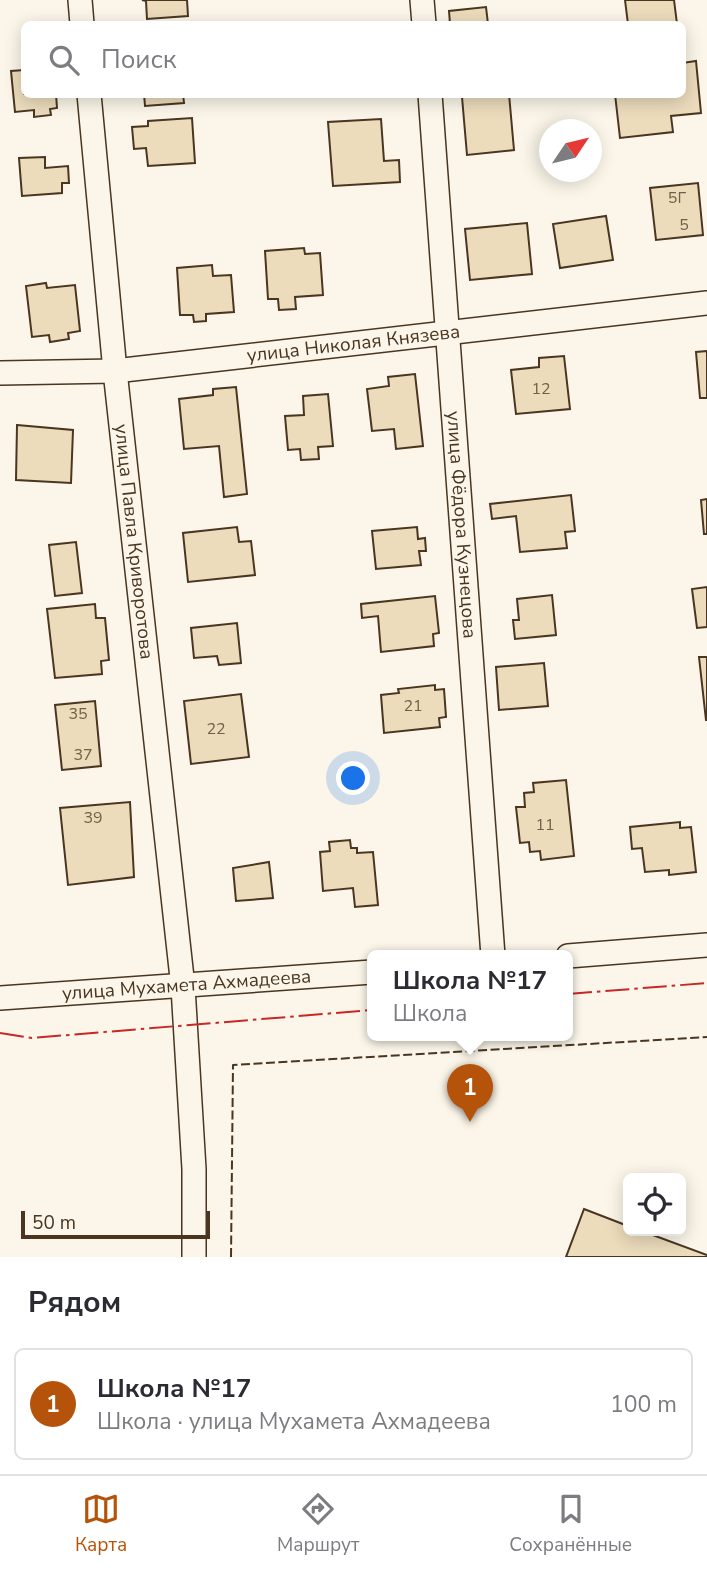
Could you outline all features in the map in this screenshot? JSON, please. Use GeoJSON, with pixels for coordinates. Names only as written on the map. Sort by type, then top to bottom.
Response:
{"type":"FeatureCollection","features":[{"type":"Feature","properties":{"kind":"street"},"geometry":{"type":"LineString","coordinates":[[80,0],[82,21]]}},
{"type":"Feature","properties":{"kind":"street"},"geometry":{"type":"LineString","coordinates":[[422,0],[424,21]]}},
{"type":"Feature","properties":{"kind":"street","name":"улица Павла Криворотова"},"geometry":{"type":"LineString","coordinates":[[89,98],[115,372],[183,986],[194,1169],[194,1257]]}},
{"type":"Feature","properties":{"kind":"street","name":"улица Фёдора Кузнецова"},"geometry":{"type":"LineString","coordinates":[[430,98],[493,950]]}},
{"type":"Feature","properties":{"kind":"street","name":"улица Николая Князева"},"geometry":{"type":"LineString","coordinates":[[0,373],[115,372],[707,303]]}},
{"type":"Feature","properties":{"kind":"street"},"geometry":{"type":"LineString","coordinates":[[573,956],[707,945]]}},
{"type":"Feature","properties":{"kind":"street","name":"улица Мухамета Ахмадеева"},"geometry":{"type":"LineString","coordinates":[[0,998],[367,972]]}},
{"type":"Feature","properties":{"kind":"building"},"geometry":{"type":"Polygon","coordinates":[[[142,0],[187,0],[188,16],[147,19],[146,1],[142,0]]]}},
{"type":"Feature","properties":{"kind":"building"},"geometry":{"type":"Polygon","coordinates":[[[625,0],[674,0],[677,21],[628,21],[625,0]]]}},
{"type":"Feature","properties":{"kind":"building"},"geometry":{"type":"Polygon","coordinates":[[[486,7],[488,21],[450,21],[449,11],[486,7]]]}},
{"type":"Feature","properties":{"kind":"building"},"geometry":{"type":"Polygon","coordinates":[[[696,61],[701,113],[671,116],[673,132],[620,138],[615,98],[686,98],[686,62],[696,61]]]}},
{"type":"Feature","properties":{"kind":"building"},"geometry":{"type":"Polygon","coordinates":[[[21,70],[21,98],[56,98],[57,108],[50,109],[51,115],[34,117],[34,110],[15,112],[11,71],[21,70]]]}},
{"type":"Feature","properties":{"kind":"building"},"geometry":{"type":"Polygon","coordinates":[[[144,98],[183,98],[184,103],[145,106],[144,98]]]}},
{"type":"Feature","properties":{"kind":"building"},"geometry":{"type":"Polygon","coordinates":[[[462,98],[509,98],[514,150],[467,155],[462,98]]]}},
{"type":"Feature","properties":{"kind":"building"},"geometry":{"type":"Polygon","coordinates":[[[192,118],[195,163],[148,166],[146,148],[134,149],[132,127],[148,126],[148,121],[192,118]]]}},
{"type":"Feature","properties":{"kind":"building"},"geometry":{"type":"Polygon","coordinates":[[[381,119],[384,161],[399,160],[400,182],[333,186],[328,122],[381,119]]]}},
{"type":"Feature","properties":{"kind":"building"},"geometry":{"type":"Polygon","coordinates":[[[45,157],[45,168],[68,166],[69,183],[62,183],[62,193],[22,196],[19,158],[45,157]]]}},
{"type":"Feature","properties":{"kind":"building"},"geometry":{"type":"Polygon","coordinates":[[[698,183],[703,235],[656,240],[650,188],[698,183]]]}},
{"type":"Feature","properties":{"kind":"building"},"geometry":{"type":"Polygon","coordinates":[[[606,216],[613,260],[560,268],[553,224],[606,216]]]}},
{"type":"Feature","properties":{"kind":"building"},"geometry":{"type":"Polygon","coordinates":[[[527,223],[532,274],[470,280],[465,229],[527,223]]]}},
{"type":"Feature","properties":{"kind":"building"},"geometry":{"type":"Polygon","coordinates":[[[304,248],[305,254],[320,253],[323,295],[295,297],[296,309],[279,310],[278,299],[268,299],[265,251],[304,248]]]}},
{"type":"Feature","properties":{"kind":"building"},"geometry":{"type":"Polygon","coordinates":[[[212,265],[213,276],[231,275],[234,312],[206,314],[206,321],[194,322],[193,315],[180,315],[177,268],[212,265]]]}},
{"type":"Feature","properties":{"kind":"building"},"geometry":{"type":"Polygon","coordinates":[[[46,283],[47,288],[75,285],[80,331],[68,333],[69,339],[50,342],[49,335],[32,337],[26,286],[46,283]]]}},
{"type":"Feature","properties":{"kind":"building"},"geometry":{"type":"Polygon","coordinates":[[[707,351],[707,398],[700,398],[696,352],[707,351]]]}},
{"type":"Feature","properties":{"kind":"building"},"geometry":{"type":"Polygon","coordinates":[[[564,356],[570,409],[516,414],[511,370],[539,367],[539,358],[564,356]]]}},
{"type":"Feature","properties":{"kind":"building"},"geometry":{"type":"Polygon","coordinates":[[[415,374],[423,446],[396,449],[394,429],[372,431],[367,389],[389,386],[388,377],[415,374]]]}},
{"type":"Feature","properties":{"kind":"building"},"geometry":{"type":"Polygon","coordinates":[[[236,387],[247,494],[224,497],[219,446],[184,449],[179,399],[213,395],[213,389],[236,387]]]}},
{"type":"Feature","properties":{"kind":"building"},"geometry":{"type":"Polygon","coordinates":[[[328,394],[333,446],[318,447],[319,459],[301,460],[300,449],[288,450],[285,416],[304,415],[303,396],[328,394]]]}},
{"type":"Feature","properties":{"kind":"building"},"geometry":{"type":"Polygon","coordinates":[[[17,425],[73,430],[71,483],[16,480],[17,425]]]}},
{"type":"Feature","properties":{"kind":"building"},"geometry":{"type":"Polygon","coordinates":[[[571,495],[575,531],[565,532],[567,548],[520,552],[516,516],[492,519],[490,504],[571,495]]]}},
{"type":"Feature","properties":{"kind":"building"},"geometry":{"type":"Polygon","coordinates":[[[707,499],[707,534],[704,534],[701,500],[707,499]]]}},
{"type":"Feature","properties":{"kind":"building"},"geometry":{"type":"Polygon","coordinates":[[[237,527],[239,542],[251,541],[255,575],[188,582],[183,533],[237,527]]]}},
{"type":"Feature","properties":{"kind":"building"},"geometry":{"type":"Polygon","coordinates":[[[417,527],[418,539],[425,538],[426,551],[419,551],[421,565],[376,569],[372,531],[417,527]]]}},
{"type":"Feature","properties":{"kind":"building"},"geometry":{"type":"Polygon","coordinates":[[[76,542],[82,593],[55,596],[49,545],[76,542]]]}},
{"type":"Feature","properties":{"kind":"building"},"geometry":{"type":"Polygon","coordinates":[[[707,587],[707,627],[697,628],[692,589],[707,587]]]}},
{"type":"Feature","properties":{"kind":"building"},"geometry":{"type":"Polygon","coordinates":[[[552,595],[556,635],[515,639],[513,620],[519,620],[517,599],[552,595]]]}},
{"type":"Feature","properties":{"kind":"building"},"geometry":{"type":"Polygon","coordinates":[[[435,596],[439,633],[433,634],[434,646],[381,652],[378,616],[362,618],[361,604],[435,596]]]}},
{"type":"Feature","properties":{"kind":"building"},"geometry":{"type":"Polygon","coordinates":[[[95,604],[96,618],[105,618],[109,660],[101,661],[102,674],[55,678],[47,609],[95,604]]]}},
{"type":"Feature","properties":{"kind":"building"},"geometry":{"type":"Polygon","coordinates":[[[237,623],[241,663],[219,665],[217,656],[194,658],[191,628],[237,623]]]}},
{"type":"Feature","properties":{"kind":"building"},"geometry":{"type":"Polygon","coordinates":[[[699,657],[707,657],[707,720],[706,720],[699,657]]]}},
{"type":"Feature","properties":{"kind":"building"},"geometry":{"type":"Polygon","coordinates":[[[544,663],[548,706],[499,710],[496,667],[544,663]]]}},
{"type":"Feature","properties":{"kind":"building"},"geometry":{"type":"Polygon","coordinates":[[[435,685],[435,690],[444,689],[446,717],[439,718],[440,727],[384,733],[381,695],[399,693],[398,689],[435,685]]]}},
{"type":"Feature","properties":{"kind":"building"},"geometry":{"type":"Polygon","coordinates":[[[241,694],[249,757],[191,764],[184,701],[241,694]]]}},
{"type":"Feature","properties":{"kind":"building"},"geometry":{"type":"Polygon","coordinates":[[[95,701],[101,766],[62,770],[55,705],[95,701]]]}},
{"type":"Feature","properties":{"kind":"building"},"geometry":{"type":"Polygon","coordinates":[[[566,780],[574,856],[541,860],[540,851],[530,852],[529,842],[520,843],[516,807],[525,807],[524,793],[534,792],[533,783],[566,780]]]}},
{"type":"Feature","properties":{"kind":"building"},"geometry":{"type":"Polygon","coordinates":[[[130,802],[134,877],[68,885],[60,808],[130,802]]]}},
{"type":"Feature","properties":{"kind":"building"},"geometry":{"type":"Polygon","coordinates":[[[680,822],[680,828],[691,827],[696,872],[669,875],[669,870],[645,872],[642,848],[632,849],[630,827],[680,822]]]}},
{"type":"Feature","properties":{"kind":"building"},"geometry":{"type":"Polygon","coordinates":[[[350,840],[351,848],[357,848],[357,853],[373,852],[378,905],[355,907],[353,888],[323,891],[320,852],[330,851],[329,842],[350,840]]]}},
{"type":"Feature","properties":{"kind":"building"},"geometry":{"type":"Polygon","coordinates":[[[269,862],[273,898],[236,901],[233,868],[269,862]]]}},
{"type":"Feature","properties":{"kind":"building"},"geometry":{"type":"Polygon","coordinates":[[[584,1209],[623,1224],[623,1236],[656,1236],[707,1255],[707,1257],[566,1257],[584,1209]]]}},
{"type":"Feature","properties":{"kind":"fence"},"geometry":{"type":"LineString","coordinates":[[231,1257],[233,1065],[707,1037]]}},
{"type":"Feature","properties":{"kind":"power"},"geometry":{"type":"LineString","coordinates":[[573,994],[707,983]]}},
{"type":"Feature","properties":{"kind":"power"},"geometry":{"type":"LineString","coordinates":[[0,1033],[32,1038],[367,1010]]}},
{"type":"Feature","properties":{"kind":"place","name":"Школа №17"},"geometry":{"type":"Point","coordinates":[470,1122]}}]}
